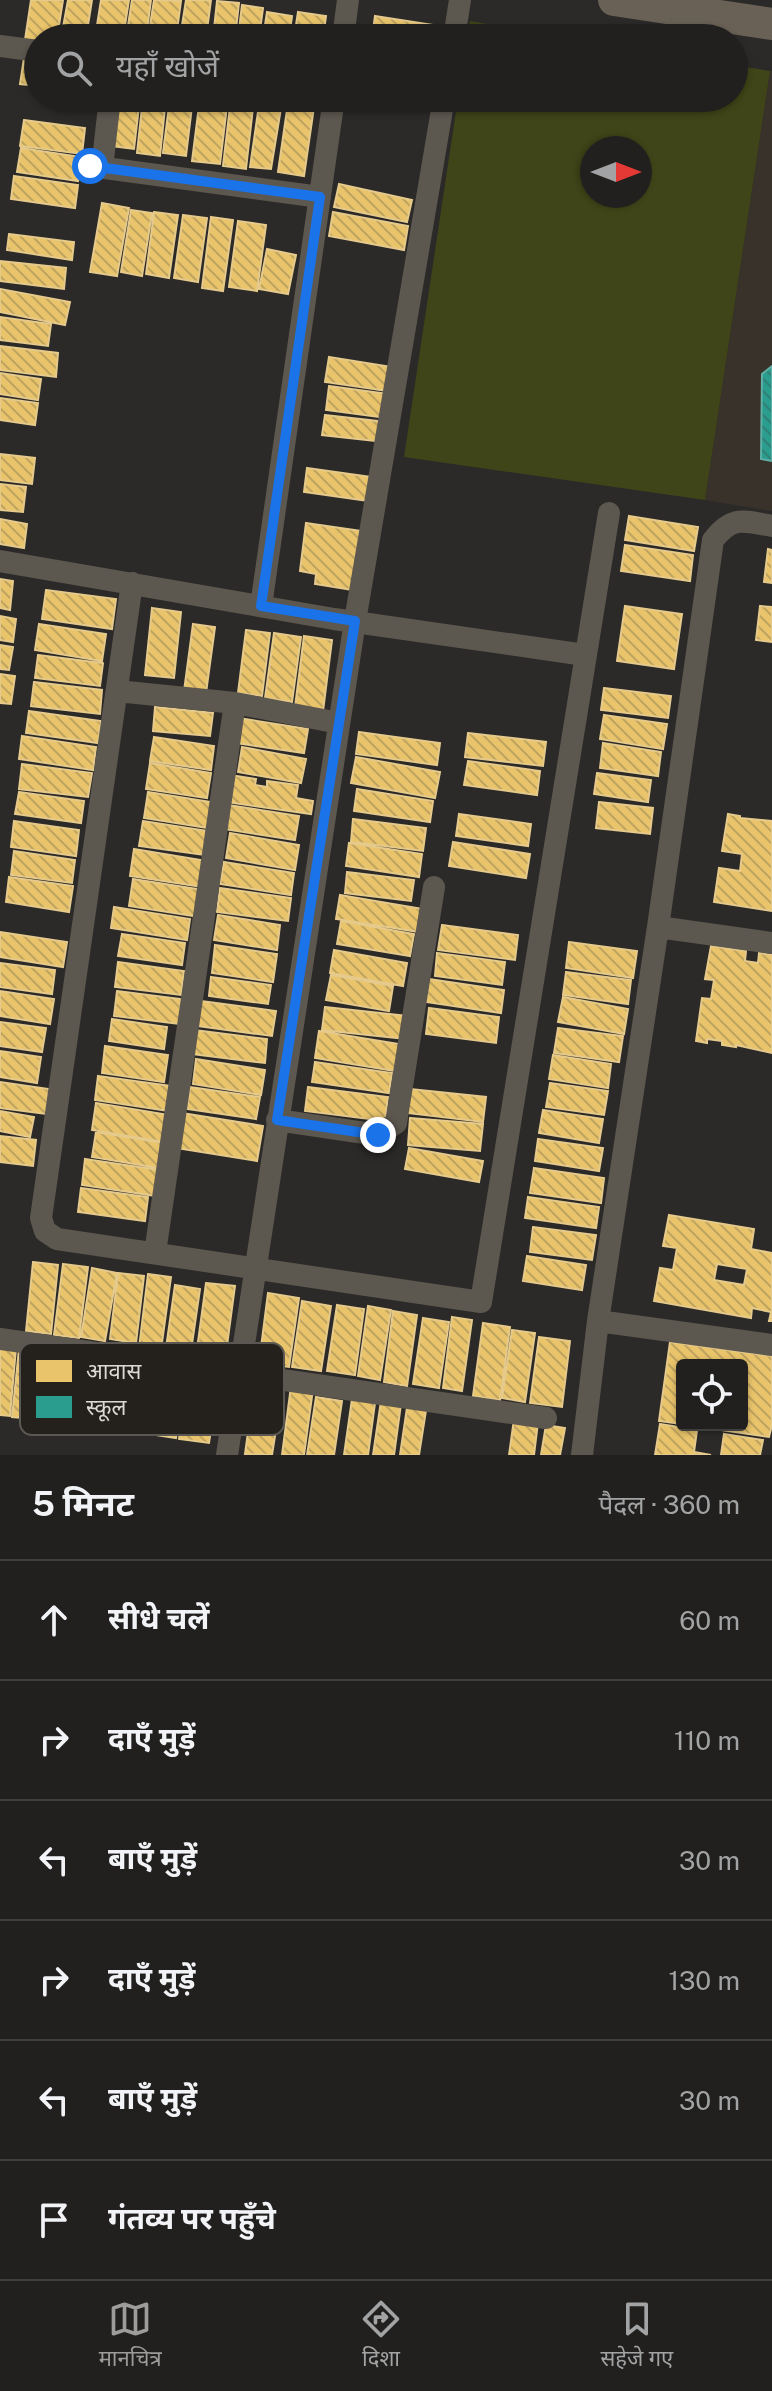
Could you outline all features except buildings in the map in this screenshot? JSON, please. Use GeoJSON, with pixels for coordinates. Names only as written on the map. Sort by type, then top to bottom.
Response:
{"type":"FeatureCollection","features":[{"type":"Feature","properties":{"kind":"street"},"geometry":{"type":"LineString","coordinates":[[345,24],[348,0]]}},
{"type":"Feature","properties":{"kind":"street"},"geometry":{"type":"LineString","coordinates":[[456,24],[460,0]]}},
{"type":"Feature","properties":{"kind":"street"},"geometry":{"type":"LineString","coordinates":[[614,0],[772,24]]}},
{"type":"Feature","properties":{"kind":"street"},"geometry":{"type":"LineString","coordinates":[[0,46],[24,49]]}},
{"type":"Feature","properties":{"kind":"street"},"geometry":{"type":"LineString","coordinates":[[107,112],[96,167],[320,197]]}},
{"type":"Feature","properties":{"kind":"street"},"geometry":{"type":"LineString","coordinates":[[261,606],[332,112]]}},
{"type":"Feature","properties":{"kind":"street"},"geometry":{"type":"LineString","coordinates":[[243,1343],[355,621],[442,112]]}},
{"type":"Feature","properties":{"kind":"street"},"geometry":{"type":"LineString","coordinates":[[132,583],[41,1218],[45,1231],[57,1239],[481,1302],[609,513]]}},
{"type":"Feature","properties":{"kind":"street"},"geometry":{"type":"LineString","coordinates":[[582,1455],[598,1321],[713,540],[725,525],[744,521],[772,526]]}},
{"type":"Feature","properties":{"kind":"street"},"geometry":{"type":"LineString","coordinates":[[0,561],[261,606],[585,655]]}},
{"type":"Feature","properties":{"kind":"street"},"geometry":{"type":"LineString","coordinates":[[117,691],[235,703],[339,723]]}},
{"type":"Feature","properties":{"kind":"street"},"geometry":{"type":"LineString","coordinates":[[155,1253],[235,703]]}},
{"type":"Feature","properties":{"kind":"street"},"geometry":{"type":"LineString","coordinates":[[277,1120],[378,1135],[396,1123],[434,887]]}},
{"type":"Feature","properties":{"kind":"street"},"geometry":{"type":"LineString","coordinates":[[658,927],[772,943]]}},
{"type":"Feature","properties":{"kind":"street"},"geometry":{"type":"LineString","coordinates":[[598,1321],[772,1345]]}},
{"type":"Feature","properties":{"kind":"street"},"geometry":{"type":"LineString","coordinates":[[0,1339],[29,1343]]}},
{"type":"Feature","properties":{"kind":"street"},"geometry":{"type":"LineString","coordinates":[[284,1379],[546,1418]]}},
{"type":"Feature","properties":{"kind":"street"},"geometry":{"type":"LineString","coordinates":[[227,1455],[230,1435]]}},
{"type":"Feature","properties":{"kind":"shaded area"},"geometry":{"type":"Polygon","coordinates":[[[772,71],[772,511],[705,500],[772,71]]]}},
{"type":"Feature","properties":{"kind":"green space"},"geometry":{"type":"Polygon","coordinates":[[[748,67],[770,71],[705,500],[404,457],[456,112],[748,112],[748,67]]]}},
{"type":"Feature","properties":{"kind":"route"},"geometry":{"type":"LineString","coordinates":[[90,166],[320,197],[261,606],[355,621],[277,1120],[378,1135]]}}]}
